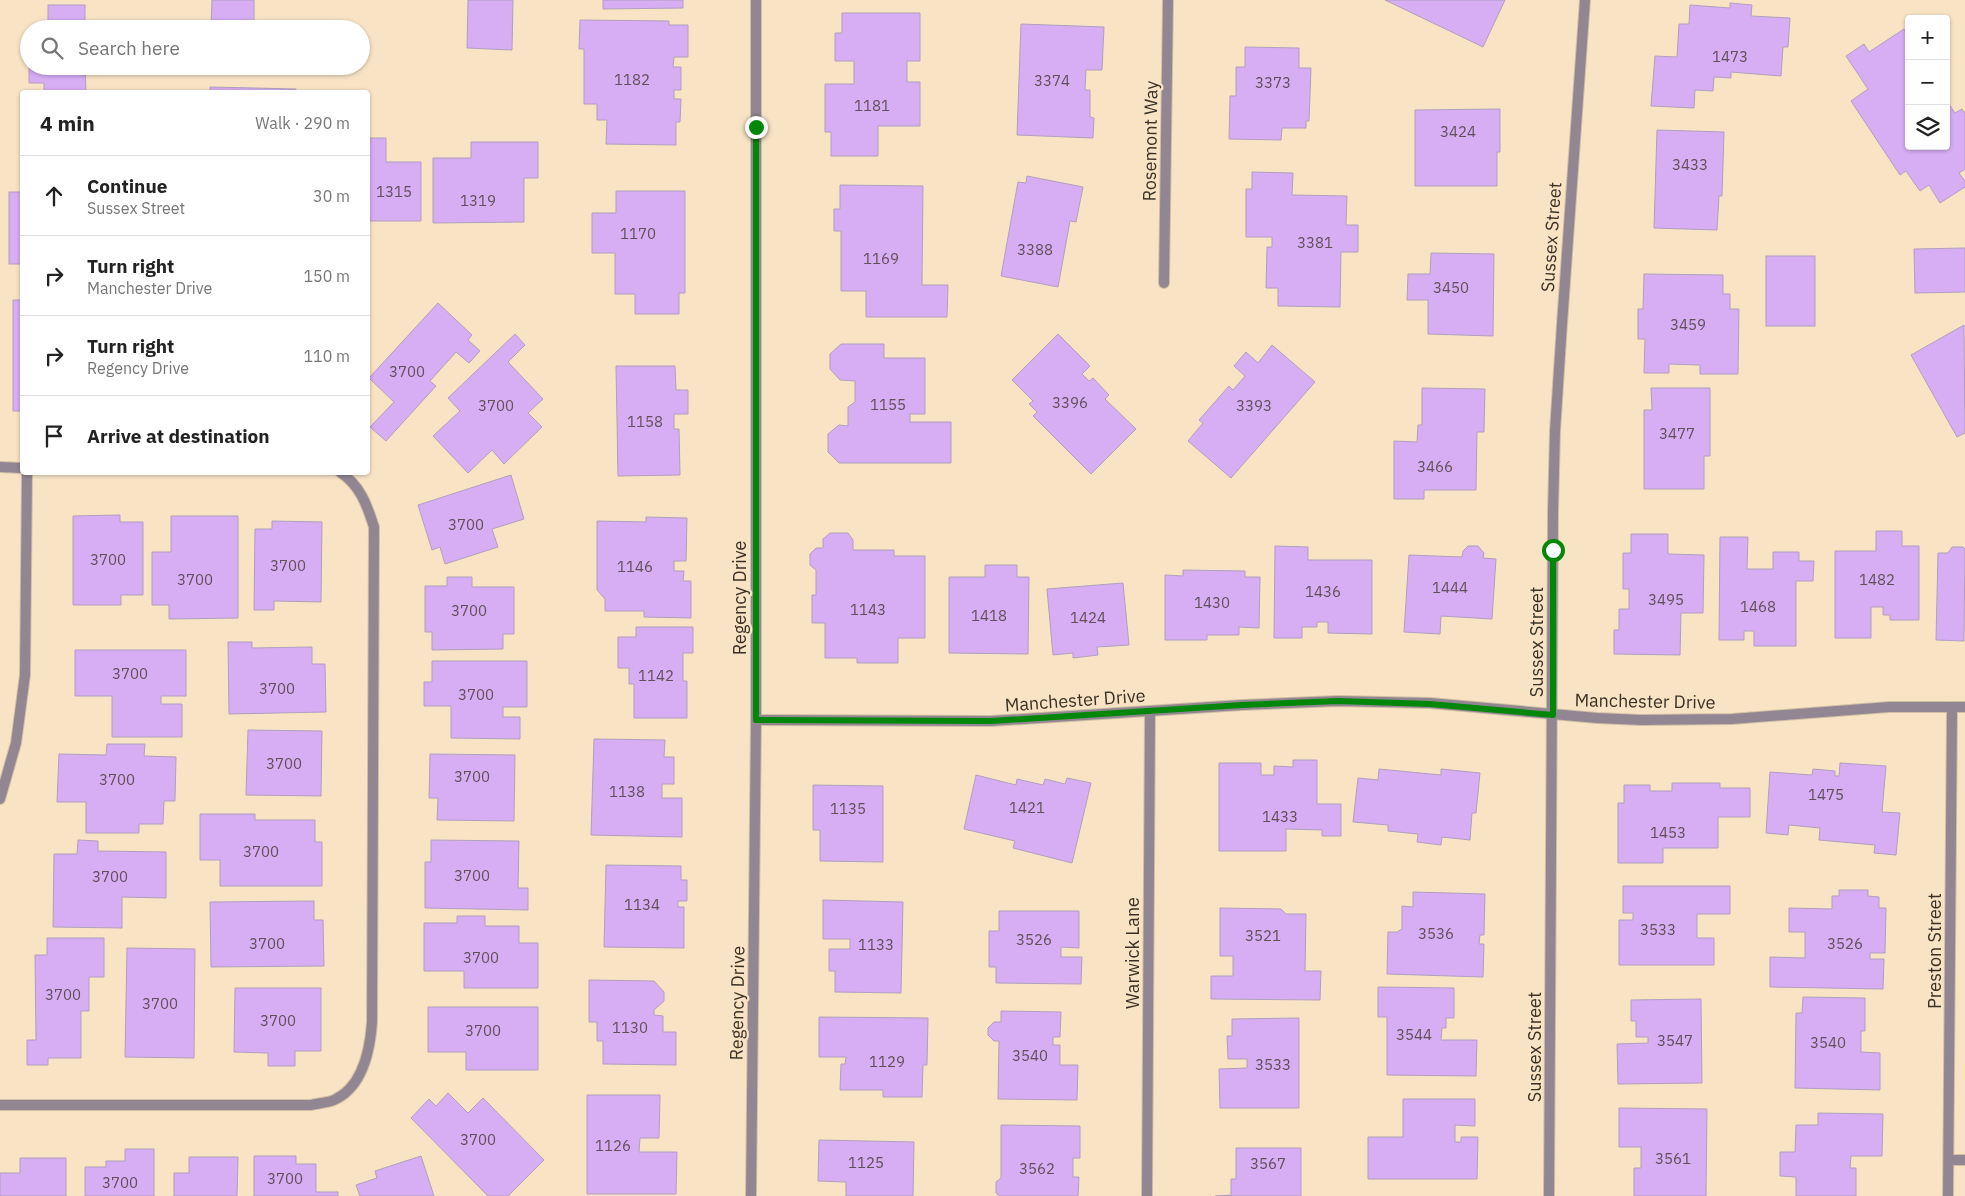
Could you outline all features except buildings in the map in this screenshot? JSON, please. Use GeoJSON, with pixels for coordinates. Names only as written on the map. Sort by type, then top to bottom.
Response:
{"type":"FeatureCollection","features":[{"type":"Feature","properties":{"kind":"street","name":"Regency Drive"},"geometry":{"type":"LineString","coordinates":[[751,1196],[756,720],[756,0]]}},
{"type":"Feature","properties":{"kind":"street","name":"Rosemont Way"},"geometry":{"type":"LineString","coordinates":[[1164,283],[1168,0]]}},
{"type":"Feature","properties":{"kind":"street","name":"Sussex Street"},"geometry":{"type":"LineString","coordinates":[[1549,1196],[1555,431],[1585,0]]}},
{"type":"Feature","properties":{"kind":"street"},"geometry":{"type":"LineString","coordinates":[[0,467],[20,468]]}},
{"type":"Feature","properties":{"kind":"street"},"geometry":{"type":"LineString","coordinates":[[0,799],[16,743],[25,675],[27,475]]}},
{"type":"Feature","properties":{"kind":"street"},"geometry":{"type":"LineString","coordinates":[[0,1105],[311,1105],[334,1100],[349,1089],[364,1068],[370,1046],[372,1022],[374,527],[361,492],[344,475]]}},
{"type":"Feature","properties":{"kind":"street","name":"Manchester Drive"},"geometry":{"type":"LineString","coordinates":[[756,720],[991,721],[1301,702],[1346,701],[1430,704],[1632,720],[1707,720],[1796,715],[1869,708],[1965,707]]}},
{"type":"Feature","properties":{"kind":"street","name":"Preston Street"},"geometry":{"type":"LineString","coordinates":[[1948,1196],[1952,707]]}},
{"type":"Feature","properties":{"kind":"street","name":"Warwick Lane"},"geometry":{"type":"LineString","coordinates":[[1146,1196],[1150,711]]}},
{"type":"Feature","properties":{"kind":"street"},"geometry":{"type":"LineString","coordinates":[[1949,1160],[1965,1160]]}},
{"type":"Feature","properties":{"kind":"route"},"geometry":{"type":"LineString","coordinates":[[756,127],[756,720],[991,721],[1078,717],[1242,705],[1338,701],[1430,704],[1553,715],[1553,550]]}}]}
